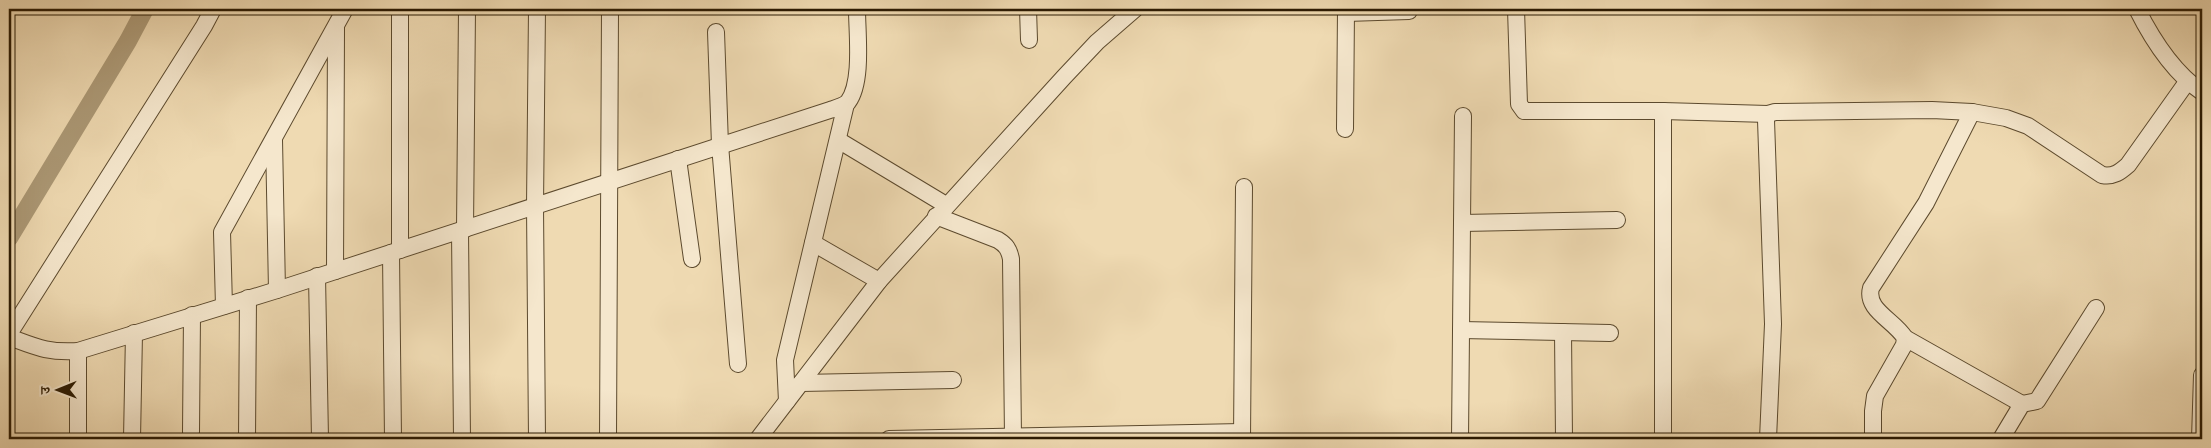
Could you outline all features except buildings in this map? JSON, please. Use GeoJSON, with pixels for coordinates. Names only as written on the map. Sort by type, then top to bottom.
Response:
{"type":"FeatureCollection","features":[{"type":"Feature","properties":{"kind":"street"},"geometry":{"type":"LineString","coordinates":[[213,9],[9,336],[42,350],[56,353],[78,350],[277,290],[846,104]]}},
{"type":"Feature","properties":{"kind":"street"},"geometry":{"type":"LineString","coordinates":[[224,306],[222,232],[345,9]]}},
{"type":"Feature","properties":{"kind":"street"},"geometry":{"type":"LineString","coordinates":[[393,439],[400,9]]}},
{"type":"Feature","properties":{"kind":"street"},"geometry":{"type":"LineString","coordinates":[[462,439],[462,230],[467,9]]}},
{"type":"Feature","properties":{"kind":"street"},"geometry":{"type":"LineString","coordinates":[[537,9],[535,206],[537,439]]}},
{"type":"Feature","properties":{"kind":"street"},"geometry":{"type":"LineString","coordinates":[[608,439],[610,9]]}},
{"type":"Feature","properties":{"kind":"street"},"geometry":{"type":"LineString","coordinates":[[786,402],[785,360],[846,104],[853,92],[856,80],[857,9]]}},
{"type":"Feature","properties":{"kind":"street"},"geometry":{"type":"LineString","coordinates":[[1028,9],[1029,40]]}},
{"type":"Feature","properties":{"kind":"street"},"geometry":{"type":"LineString","coordinates":[[758,439],[879,281],[941,210],[1084,56],[1135,9]]}},
{"type":"Feature","properties":{"kind":"street"},"geometry":{"type":"LineString","coordinates":[[1516,9],[1519,104],[1524,111],[1663,110],[1768,114],[1775,112],[1932,110],[1972,112],[2006,118],[2028,126],[2102,175],[2110,176],[2119,173],[2128,164],[2187,82]]}},
{"type":"Feature","properties":{"kind":"street"},"geometry":{"type":"LineString","coordinates":[[2137,9],[2148,31],[2187,82],[2202,92]]}},
{"type":"Feature","properties":{"kind":"street"},"geometry":{"type":"LineString","coordinates":[[1344,129],[1346,11],[1409,11]]}},
{"type":"Feature","properties":{"kind":"street"},"geometry":{"type":"LineString","coordinates":[[335,271],[336,25]]}},
{"type":"Feature","properties":{"kind":"street"},"geometry":{"type":"LineString","coordinates":[[716,32],[720,145],[738,364]]}},
{"type":"Feature","properties":{"kind":"street"},"geometry":{"type":"LineString","coordinates":[[1663,110],[1663,439]]}},
{"type":"Feature","properties":{"kind":"street"},"geometry":{"type":"LineString","coordinates":[[1972,112],[1926,203],[1871,288],[1869,296],[1875,308],[1896,325],[1906,338],[2022,404]]}},
{"type":"Feature","properties":{"kind":"street"},"geometry":{"type":"LineString","coordinates":[[1768,114],[1766,120],[1773,324],[1768,439]]}},
{"type":"Feature","properties":{"kind":"street"},"geometry":{"type":"LineString","coordinates":[[1460,439],[1463,116]]}},
{"type":"Feature","properties":{"kind":"street"},"geometry":{"type":"LineString","coordinates":[[274,138],[277,290]]}},
{"type":"Feature","properties":{"kind":"street"},"geometry":{"type":"LineString","coordinates":[[838,140],[941,210],[1005,244],[1009,250],[1012,258],[1013,438]]}},
{"type":"Feature","properties":{"kind":"street"},"geometry":{"type":"LineString","coordinates":[[678,159],[692,258]]}},
{"type":"Feature","properties":{"kind":"street"},"geometry":{"type":"LineString","coordinates":[[889,439],[1242,436],[1244,187]]}},
{"type":"Feature","properties":{"kind":"street"},"geometry":{"type":"LineString","coordinates":[[1462,222],[1617,220]]}},
{"type":"Feature","properties":{"kind":"street"},"geometry":{"type":"LineString","coordinates":[[813,243],[879,281]]}},
{"type":"Feature","properties":{"kind":"street"},"geometry":{"type":"LineString","coordinates":[[317,276],[320,439]]}},
{"type":"Feature","properties":{"kind":"street"},"geometry":{"type":"LineString","coordinates":[[247,439],[248,298]]}},
{"type":"Feature","properties":{"kind":"street"},"geometry":{"type":"LineString","coordinates":[[2001,439],[2022,404],[2037,400],[2096,308]]}},
{"type":"Feature","properties":{"kind":"street"},"geometry":{"type":"LineString","coordinates":[[191,432],[192,315]]}},
{"type":"Feature","properties":{"kind":"street"},"geometry":{"type":"LineString","coordinates":[[1461,330],[1610,333]]}},
{"type":"Feature","properties":{"kind":"street"},"geometry":{"type":"LineString","coordinates":[[1563,332],[1564,439]]}},
{"type":"Feature","properties":{"kind":"street"},"geometry":{"type":"LineString","coordinates":[[132,439],[134,333]]}},
{"type":"Feature","properties":{"kind":"street"},"geometry":{"type":"LineString","coordinates":[[1873,439],[1875,396],[1904,345],[1906,338]]}},
{"type":"Feature","properties":{"kind":"street"},"geometry":{"type":"LineString","coordinates":[[78,350],[78,439]]}},
{"type":"Feature","properties":{"kind":"street"},"geometry":{"type":"LineString","coordinates":[[2200,439],[2202,375]]}},
{"type":"Feature","properties":{"kind":"street"},"geometry":{"type":"LineString","coordinates":[[801,382],[953,380]]}},
{"type":"Feature","properties":{"kind":"waterway"},"geometry":{"type":"LineString","coordinates":[[9,238],[128,41],[145,9]]}}]}
